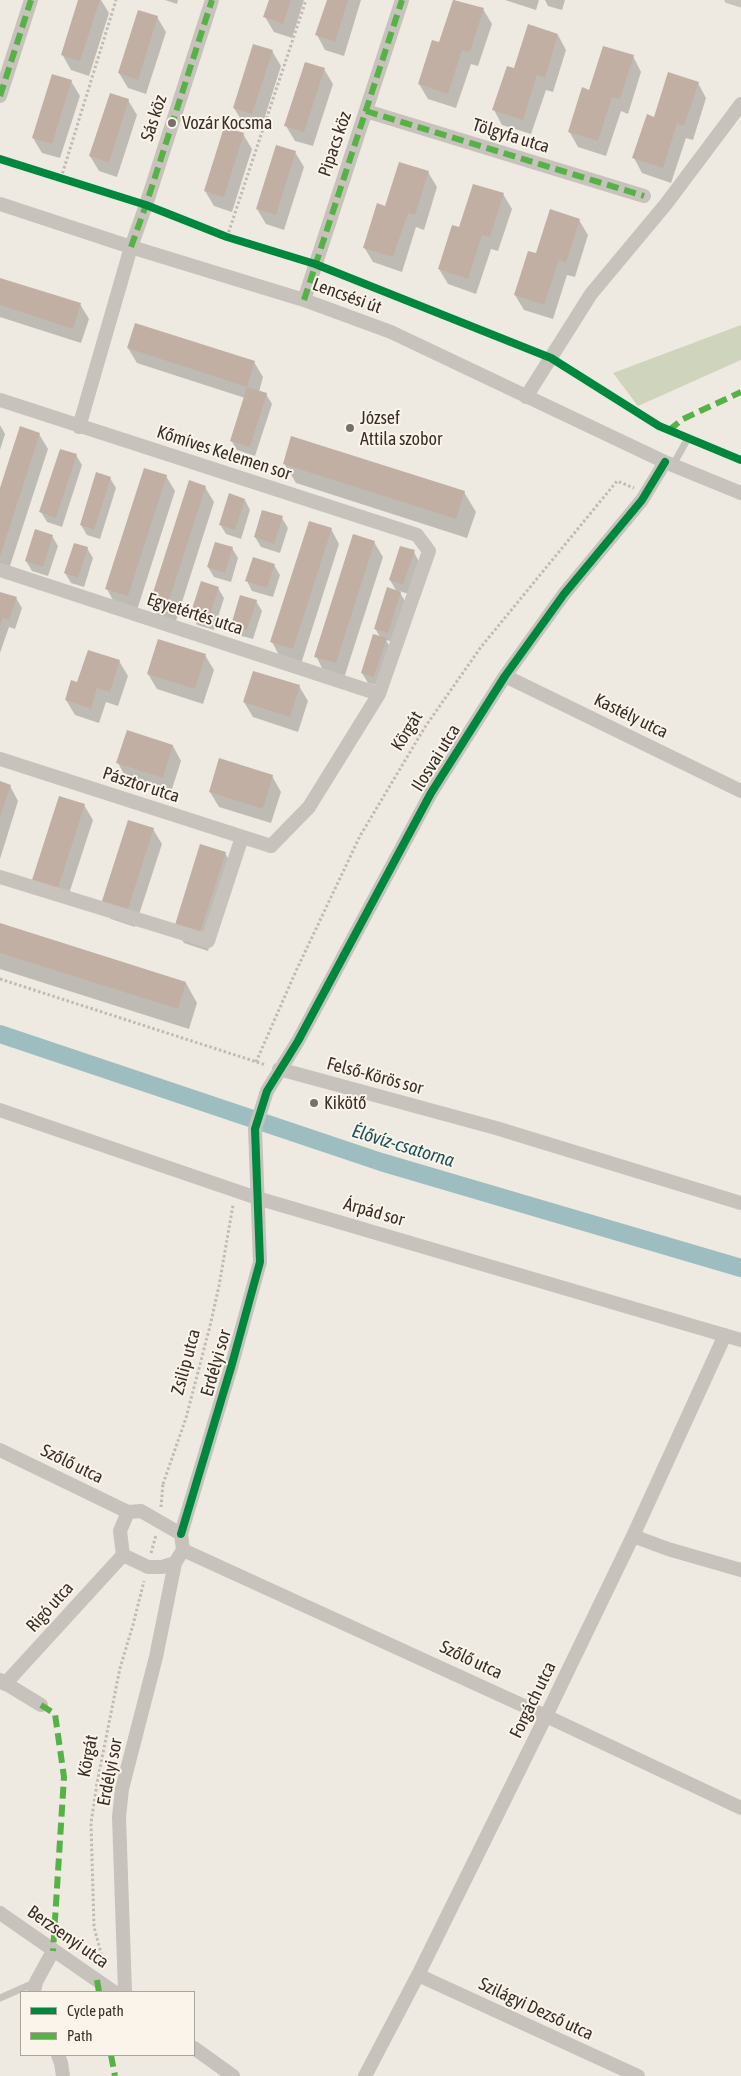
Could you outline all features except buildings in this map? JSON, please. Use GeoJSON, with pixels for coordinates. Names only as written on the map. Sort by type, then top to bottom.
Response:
{"type":"FeatureCollection","features":[{"type":"Feature","properties":{"kind":"street"},"geometry":{"type":"LineString","coordinates":[[0,96],[31,0]]}},
{"type":"Feature","properties":{"kind":"street","name":"Sás köz"},"geometry":{"type":"LineString","coordinates":[[79,427],[131,247],[212,0]]}},
{"type":"Feature","properties":{"kind":"street","name":"Pipacs köz"},"geometry":{"type":"LineString","coordinates":[[304,300],[316,258],[402,0]]}},
{"type":"Feature","properties":{"kind":"street"},"geometry":{"type":"LineString","coordinates":[[526,397],[591,294],[666,204],[741,104]]}},
{"type":"Feature","properties":{"kind":"street","name":"Tölgyfa utca"},"geometry":{"type":"LineString","coordinates":[[366,111],[644,196]]}},
{"type":"Feature","properties":{"kind":"street","name":"Lencsési út"},"geometry":{"type":"LineString","coordinates":[[0,204],[131,247],[304,300],[391,332],[669,464],[741,493]]}},
{"type":"Feature","properties":{"kind":"street","name":"Kőmíves Kelemen sor"},"geometry":{"type":"LineString","coordinates":[[0,400],[417,535],[430,551],[379,694]]}},
{"type":"Feature","properties":{"kind":"street","name":"Ilosvai utca"},"geometry":{"type":"LineString","coordinates":[[255,1129],[267,1091],[298,1041],[431,793],[505,676],[564,594],[642,500],[669,464]]}},
{"type":"Feature","properties":{"kind":"street","name":"Egyetértés utca"},"geometry":{"type":"LineString","coordinates":[[0,570],[379,694]]}},
{"type":"Feature","properties":{"kind":"street","name":"Kastély utca"},"geometry":{"type":"LineString","coordinates":[[505,676],[741,790]]}},
{"type":"Feature","properties":{"kind":"street","name":"Pásztor utca"},"geometry":{"type":"LineString","coordinates":[[0,759],[271,846],[309,807],[379,694]]}},
{"type":"Feature","properties":{"kind":"street"},"geometry":{"type":"LineString","coordinates":[[0,877],[208,941],[242,837]]}},
{"type":"Feature","properties":{"kind":"street","name":"Felső-Körös sor"},"geometry":{"type":"LineString","coordinates":[[279,1069],[496,1128],[741,1203]]}},
{"type":"Feature","properties":{"kind":"street","name":"Árpád sor"},"geometry":{"type":"LineString","coordinates":[[0,1110],[257,1198],[741,1340]]}},
{"type":"Feature","properties":{"kind":"street","name":"Erdélyi sor"},"geometry":{"type":"LineString","coordinates":[[181,1534],[232,1364],[260,1262],[255,1129]]}},
{"type":"Feature","properties":{"kind":"street","name":"Forgách utca"},"geometry":{"type":"LineString","coordinates":[[365,2076],[418,1976],[546,1716],[633,1536],[725,1335]]}},
{"type":"Feature","properties":{"kind":"street","name":"Szőlő utca"},"geometry":{"type":"LineString","coordinates":[[0,1450],[128,1512],[141,1511],[181,1534]]}},
{"type":"Feature","properties":{"kind":"street"},"geometry":{"type":"LineString","coordinates":[[128,1512],[120,1531],[123,1555],[148,1567],[162,1567],[175,1563],[183,1550],[181,1534]]}},
{"type":"Feature","properties":{"kind":"street"},"geometry":{"type":"LineString","coordinates":[[633,1536],[668,1549],[741,1570]]}},
{"type":"Feature","properties":{"kind":"street","name":"Szőlő utca"},"geometry":{"type":"LineString","coordinates":[[183,1550],[546,1716],[741,1808]]}},
{"type":"Feature","properties":{"kind":"street","name":"Rigó utca"},"geometry":{"type":"LineString","coordinates":[[41,1705],[3,1682],[123,1555]]}},
{"type":"Feature","properties":{"kind":"street","name":"Erdélyi sor"},"geometry":{"type":"LineString","coordinates":[[125,1991],[119,1817],[122,1789],[156,1657],[175,1563]]}},
{"type":"Feature","properties":{"kind":"street","name":"Berzsenyi utca"},"geometry":{"type":"LineString","coordinates":[[0,1913],[113,1991]]}},
{"type":"Feature","properties":{"kind":"street"},"geometry":{"type":"LineString","coordinates":[[35,1987],[53,1951]]}},
{"type":"Feature","properties":{"kind":"street","name":"Szilágyi Dezső utca"},"geometry":{"type":"LineString","coordinates":[[418,1976],[638,2076]]}},
{"type":"Feature","properties":{"kind":"street"},"geometry":{"type":"LineString","coordinates":[[195,2049],[227,2074]]}},
{"type":"Feature","properties":{"kind":"street"},"geometry":{"type":"LineString","coordinates":[[58,2056],[63,2076]]}},
{"type":"Feature","properties":{"kind":"lane"},"geometry":{"type":"LineString","coordinates":[[728,0],[741,4]]}},
{"type":"Feature","properties":{"kind":"lane"},"geometry":{"type":"LineString","coordinates":[[669,464],[688,438]]}},
{"type":"Feature","properties":{"kind":"lane"},"geometry":{"type":"LineString","coordinates":[[22,1991],[35,1987]]}},
{"type":"Feature","properties":{"kind":"lane"},"geometry":{"type":"LineString","coordinates":[[0,1998],[20,1992]]}},
{"type":"Feature","properties":{"kind":"path"},"geometry":{"type":"LineString","coordinates":[[69,180],[61,178],[116,0]]}},
{"type":"Feature","properties":{"kind":"path"},"geometry":{"type":"LineString","coordinates":[[227,237],[306,0]]}},
{"type":"Feature","properties":{"kind":"path"},"geometry":{"type":"LineString","coordinates":[[218,234],[235,240]]}},
{"type":"Feature","properties":{"kind":"path"},"geometry":{"type":"LineString","coordinates":[[0,979],[279,1069]]}},
{"type":"Feature","properties":{"kind":"path"},"geometry":{"type":"LineString","coordinates":[[156,1520],[163,1483]]}},
{"type":"Feature","properties":{"kind":"green space"},"geometry":{"type":"Polygon","coordinates":[[[741,325],[741,360],[638,406],[613,373],[741,325]]]}},
{"type":"Feature","properties":{"kind":"waterway","name":"Élővíz-csatorna"},"geometry":{"type":"LineString","coordinates":[[0,1034],[381,1162],[741,1268]]}},
{"type":"Feature","properties":{"kind":"marked path"},"geometry":{"type":"LineString","coordinates":[[0,96],[31,0]]}},
{"type":"Feature","properties":{"kind":"marked path"},"geometry":{"type":"LineString","coordinates":[[131,247],[212,0]]}},
{"type":"Feature","properties":{"kind":"marked path"},"geometry":{"type":"LineString","coordinates":[[304,300],[402,0]]}},
{"type":"Feature","properties":{"kind":"marked path"},"geometry":{"type":"LineString","coordinates":[[366,111],[644,196]]}},
{"type":"Feature","properties":{"kind":"marked path"},"geometry":{"type":"LineString","coordinates":[[669,430],[683,419],[741,392]]}},
{"type":"Feature","properties":{"kind":"marked path"},"geometry":{"type":"LineString","coordinates":[[41,1705],[55,1714],[64,1777],[53,1951]]}},
{"type":"Feature","properties":{"kind":"marked path"},"geometry":{"type":"LineString","coordinates":[[97,1980],[99,1991]]}},
{"type":"Feature","properties":{"kind":"marked path"},"geometry":{"type":"LineString","coordinates":[[111,2056],[115,2076]]}},
{"type":"Feature","properties":{"kind":"cycle path"},"geometry":{"type":"LineString","coordinates":[[0,159],[146,205],[227,237],[315,264],[551,358],[659,426],[741,460]]}},
{"type":"Feature","properties":{"kind":"cycle path"},"geometry":{"type":"LineString","coordinates":[[181,1534],[232,1364],[260,1262],[255,1129],[267,1091],[298,1041],[431,793],[505,676],[564,594],[642,500],[665,462]]}},
{"type":"Feature","properties":{"kind":"place","name":"Vozár Kocsma"},"geometry":{"type":"Point","coordinates":[172,123]}},
{"type":"Feature","properties":{"kind":"place","name":"József Attila szobor"},"geometry":{"type":"Point","coordinates":[350,428]}},
{"type":"Feature","properties":{"kind":"place","name":"Kikötő"},"geometry":{"type":"Point","coordinates":[314,1103]}}]}
